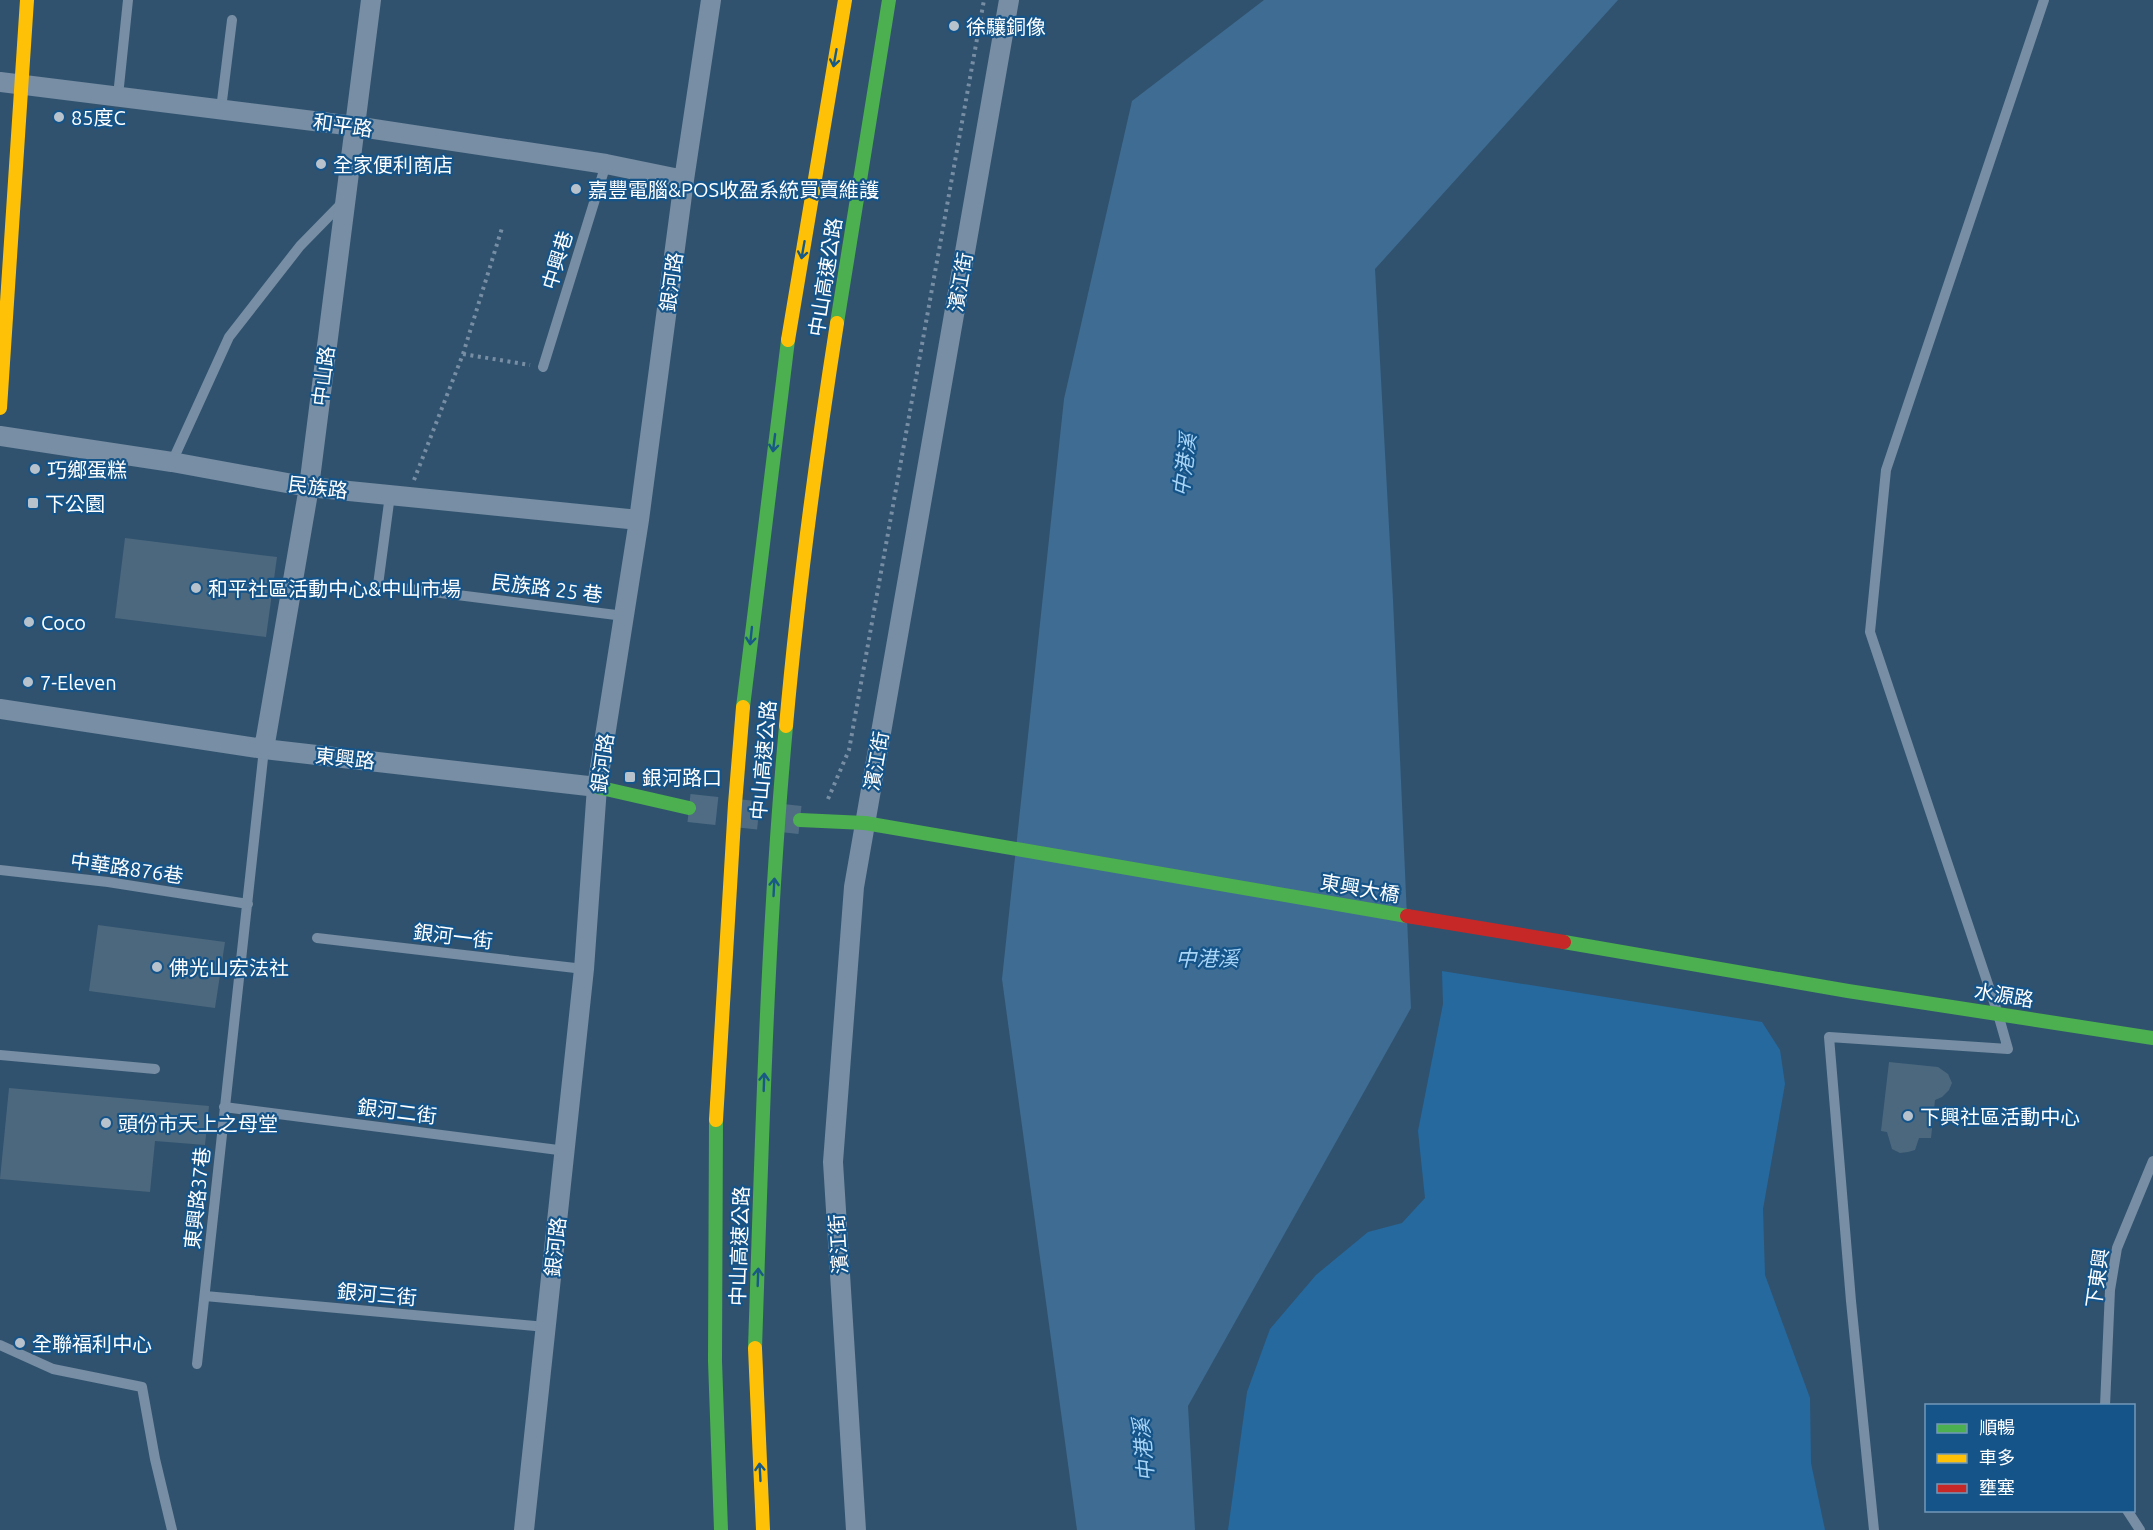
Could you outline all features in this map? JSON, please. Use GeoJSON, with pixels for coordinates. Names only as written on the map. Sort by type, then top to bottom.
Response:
{"type":"FeatureCollection","features":[{"type":"Feature","properties":{"kind":"main road"},"geometry":{"type":"LineString","coordinates":[[0,408],[27,0]]}},
{"type":"Feature","properties":{"kind":"main road","name":"中山高速公路"},"geometry":{"type":"LineString","coordinates":[[721,1530],[715,1361],[715,1138],[736,793],[746,678],[784,358],[845,0]]}},
{"type":"Feature","properties":{"kind":"main road","name":"中山高速公路"},"geometry":{"type":"LineString","coordinates":[[763,1530],[755,1361],[766,1019],[778,810],[794,633],[824,405],[889,0]]}},
{"type":"Feature","properties":{"kind":"main road","name":"東興路"},"geometry":{"type":"LineString","coordinates":[[597,787],[689,808]]}},
{"type":"Feature","properties":{"kind":"main road","name":"東興大橋"},"geometry":{"type":"LineString","coordinates":[[800,820],[823,823],[865,823],[1848,991]]}},
{"type":"Feature","properties":{"kind":"main road","name":"水源路"},"geometry":{"type":"LineString","coordinates":[[1848,991],[2153,1038]]}},
{"type":"Feature","properties":{"kind":"street","name":"中山路"},"geometry":{"type":"LineString","coordinates":[[264,749],[309,487],[371,0]]}},
{"type":"Feature","properties":{"kind":"street","name":"銀河路"},"geometry":{"type":"LineString","coordinates":[[524,1530],[584,969],[597,787],[639,520],[684,180],[711,0]]}},
{"type":"Feature","properties":{"kind":"street","name":"濱江街"},"geometry":{"type":"LineString","coordinates":[[856,1530],[833,1162],[854,886],[1009,0]]}},
{"type":"Feature","properties":{"kind":"street","name":"和平路"},"geometry":{"type":"LineString","coordinates":[[0,82],[354,126],[606,164],[684,180]]}},
{"type":"Feature","properties":{"kind":"street","name":"民族路"},"geometry":{"type":"LineString","coordinates":[[0,436],[172,462],[309,487],[639,520]]}},
{"type":"Feature","properties":{"kind":"street","name":"東興路"},"geometry":{"type":"LineString","coordinates":[[0,709],[264,749],[597,787]]}},
{"type":"Feature","properties":{"kind":"lane"},"geometry":{"type":"LineString","coordinates":[[118,96],[128,0]]}},
{"type":"Feature","properties":{"kind":"lane"},"geometry":{"type":"LineString","coordinates":[[1874,1530],[1828,1037],[2008,1049],[1870,632],[1886,470],[2044,0]]}},
{"type":"Feature","properties":{"kind":"lane"},"geometry":{"type":"LineString","coordinates":[[221,109],[232,20]]}},
{"type":"Feature","properties":{"kind":"lane","name":"中興巷"},"geometry":{"type":"LineString","coordinates":[[543,367],[606,164]]}},
{"type":"Feature","properties":{"kind":"lane"},"geometry":{"type":"LineString","coordinates":[[172,462],[229,337],[300,246],[345,200]]}},
{"type":"Feature","properties":{"kind":"lane","name":"民族路 25 巷"},"geometry":{"type":"LineString","coordinates":[[399,496],[378,585],[624,616]]}},
{"type":"Feature","properties":{"kind":"lane","name":"東興路37巷"},"geometry":{"type":"LineString","coordinates":[[197,1364],[264,749]]}},
{"type":"Feature","properties":{"kind":"lane","name":"中華路876巷"},"geometry":{"type":"LineString","coordinates":[[0,870],[108,882],[248,903]]}},
{"type":"Feature","properties":{"kind":"lane","name":"銀河一街"},"geometry":{"type":"LineString","coordinates":[[317,938],[584,969]]}},
{"type":"Feature","properties":{"kind":"lane"},"geometry":{"type":"LineString","coordinates":[[0,1056],[155,1069]]}},
{"type":"Feature","properties":{"kind":"lane","name":"銀河二街"},"geometry":{"type":"LineString","coordinates":[[224,1107],[566,1151]]}},
{"type":"Feature","properties":{"kind":"lane","name":"下東興"},"geometry":{"type":"LineString","coordinates":[[2105,1404],[2110,1290],[2117,1248],[2153,1161]]}},
{"type":"Feature","properties":{"kind":"lane","name":"銀河三街"},"geometry":{"type":"LineString","coordinates":[[205,1296],[546,1328]]}},
{"type":"Feature","properties":{"kind":"lane"},"geometry":{"type":"LineString","coordinates":[[0,1345],[53,1369],[142,1387],[154,1459],[171,1530]]}},
{"type":"Feature","properties":{"kind":"lane"},"geometry":{"type":"LineString","coordinates":[[2128,1512],[2140,1530]]}},
{"type":"Feature","properties":{"kind":"path"},"geometry":{"type":"LineString","coordinates":[[823,823],[829,795],[849,750],[984,0]]}},
{"type":"Feature","properties":{"kind":"path"},"geometry":{"type":"LineString","coordinates":[[399,496],[463,354],[502,228]]}},
{"type":"Feature","properties":{"kind":"path"},"geometry":{"type":"LineString","coordinates":[[463,354],[543,367]]}},
{"type":"Feature","properties":{"kind":"shaded area"},"geometry":{"type":"Polygon","coordinates":[[[1442,971],[1762,1022],[1780,1050],[1785,1084],[1763,1209],[1765,1275],[1810,1398],[1811,1463],[1825,1530],[1228,1530],[1247,1392],[1270,1329],[1316,1275],[1368,1232],[1402,1223],[1425,1198],[1418,1131],[1443,1004],[1442,971]]]}},
{"type":"Feature","properties":{"kind":"water","name":"中港溪"},"geometry":{"type":"Polygon","coordinates":[[[1264,0],[1618,0],[1375,269],[1393,600],[1411,1008],[1188,1406],[1195,1530],[1077,1530],[1002,979],[1064,399],[1132,101],[1264,0]]]}},
{"type":"Feature","properties":{"kind":"building","name":"和平社區活動中心&中山市場"},"geometry":{"type":"Polygon","coordinates":[[[125,538],[277,557],[266,637],[115,618],[125,538]]]}},
{"type":"Feature","properties":{"kind":"building","name":"佛光山宏法社"},"geometry":{"type":"Polygon","coordinates":[[[98,925],[225,942],[215,1008],[89,991],[98,925]]]}},
{"type":"Feature","properties":{"kind":"building","name":"下興社區活動中心"},"geometry":{"type":"Polygon","coordinates":[[[1889,1062],[1938,1067],[1948,1074],[1952,1083],[1942,1097],[1935,1100],[1931,1138],[1919,1138],[1915,1150],[1908,1152],[1900,1153],[1892,1149],[1887,1132],[1881,1131],[1889,1062]]]}},
{"type":"Feature","properties":{"kind":"building","name":"頭份市天上之母堂"},"geometry":{"type":"Polygon","coordinates":[[[9,1088],[209,1106],[205,1145],[155,1141],[150,1192],[0,1179],[9,1088]]]}},
{"type":"Feature","properties":{"kind":"tunnel"},"geometry":{"type":"LineString","coordinates":[[689,808],[800,820]]}},
{"type":"Feature","properties":{"kind":"traffic: fast"},"geometry":{"type":"LineString","coordinates":[[837,323],[889,0]]}},
{"type":"Feature","properties":{"kind":"traffic: fast"},"geometry":{"type":"LineString","coordinates":[[743,707],[788,340]]}},
{"type":"Feature","properties":{"kind":"traffic: fast"},"geometry":{"type":"LineString","coordinates":[[755,1348],[770,959],[786,726]]}},
{"type":"Feature","properties":{"kind":"traffic: fast"},"geometry":{"type":"LineString","coordinates":[[597,787],[689,808]]}},
{"type":"Feature","properties":{"kind":"traffic: fast"},"geometry":{"type":"LineString","coordinates":[[800,820],[865,823],[1407,916]]}},
{"type":"Feature","properties":{"kind":"traffic: fast"},"geometry":{"type":"LineString","coordinates":[[1564,942],[1848,991],[2153,1038]]}},
{"type":"Feature","properties":{"kind":"traffic: fast"},"geometry":{"type":"LineString","coordinates":[[716,1120],[715,1361],[721,1530]]}},
{"type":"Feature","properties":{"kind":"traffic: slow"},"geometry":{"type":"LineString","coordinates":[[0,408],[27,0]]}},
{"type":"Feature","properties":{"kind":"traffic: slow"},"geometry":{"type":"LineString","coordinates":[[788,340],[845,0]]}},
{"type":"Feature","properties":{"kind":"traffic: slow"},"geometry":{"type":"LineString","coordinates":[[786,726],[808,524],[837,323]]}},
{"type":"Feature","properties":{"kind":"traffic: slow"},"geometry":{"type":"LineString","coordinates":[[716,1120],[743,707]]}},
{"type":"Feature","properties":{"kind":"traffic: slow"},"geometry":{"type":"LineString","coordinates":[[755,1348],[763,1530]]}},
{"type":"Feature","properties":{"kind":"traffic: jam"},"geometry":{"type":"LineString","coordinates":[[1407,916],[1564,942]]}},
{"type":"Feature","properties":{"kind":"place","name":"徐驤銅像"},"geometry":{"type":"Point","coordinates":[954,26]}},
{"type":"Feature","properties":{"kind":"place","name":"85度C"},"geometry":{"type":"Point","coordinates":[59,117]}},
{"type":"Feature","properties":{"kind":"place","name":"全家便利商店"},"geometry":{"type":"Point","coordinates":[321,164]}},
{"type":"Feature","properties":{"kind":"place","name":"嘉豐電腦&POS收盈系統買賣維護"},"geometry":{"type":"Point","coordinates":[576,189]}},
{"type":"Feature","properties":{"kind":"place","name":"巧鄉蛋糕"},"geometry":{"type":"Point","coordinates":[35,469]}},
{"type":"Feature","properties":{"kind":"place","name":"下公園"},"geometry":{"type":"Point","coordinates":[33,503]}},
{"type":"Feature","properties":{"kind":"place","name":"和平社區活動中心&中山市場"},"geometry":{"type":"Point","coordinates":[196,588]}},
{"type":"Feature","properties":{"kind":"place","name":"Coco"},"geometry":{"type":"Point","coordinates":[29,622]}},
{"type":"Feature","properties":{"kind":"place","name":"7-Eleven"},"geometry":{"type":"Point","coordinates":[28,682]}},
{"type":"Feature","properties":{"kind":"place","name":"銀河路口"},"geometry":{"type":"Point","coordinates":[630,777]}},
{"type":"Feature","properties":{"kind":"place","name":"佛光山宏法社"},"geometry":{"type":"Point","coordinates":[157,967]}},
{"type":"Feature","properties":{"kind":"place","name":"下興社區活動中心"},"geometry":{"type":"Point","coordinates":[1908,1116]}},
{"type":"Feature","properties":{"kind":"place","name":"頭份市天上之母堂"},"geometry":{"type":"Point","coordinates":[106,1123]}},
{"type":"Feature","properties":{"kind":"place","name":"全聯福利中心"},"geometry":{"type":"Point","coordinates":[20,1343]}}]}
